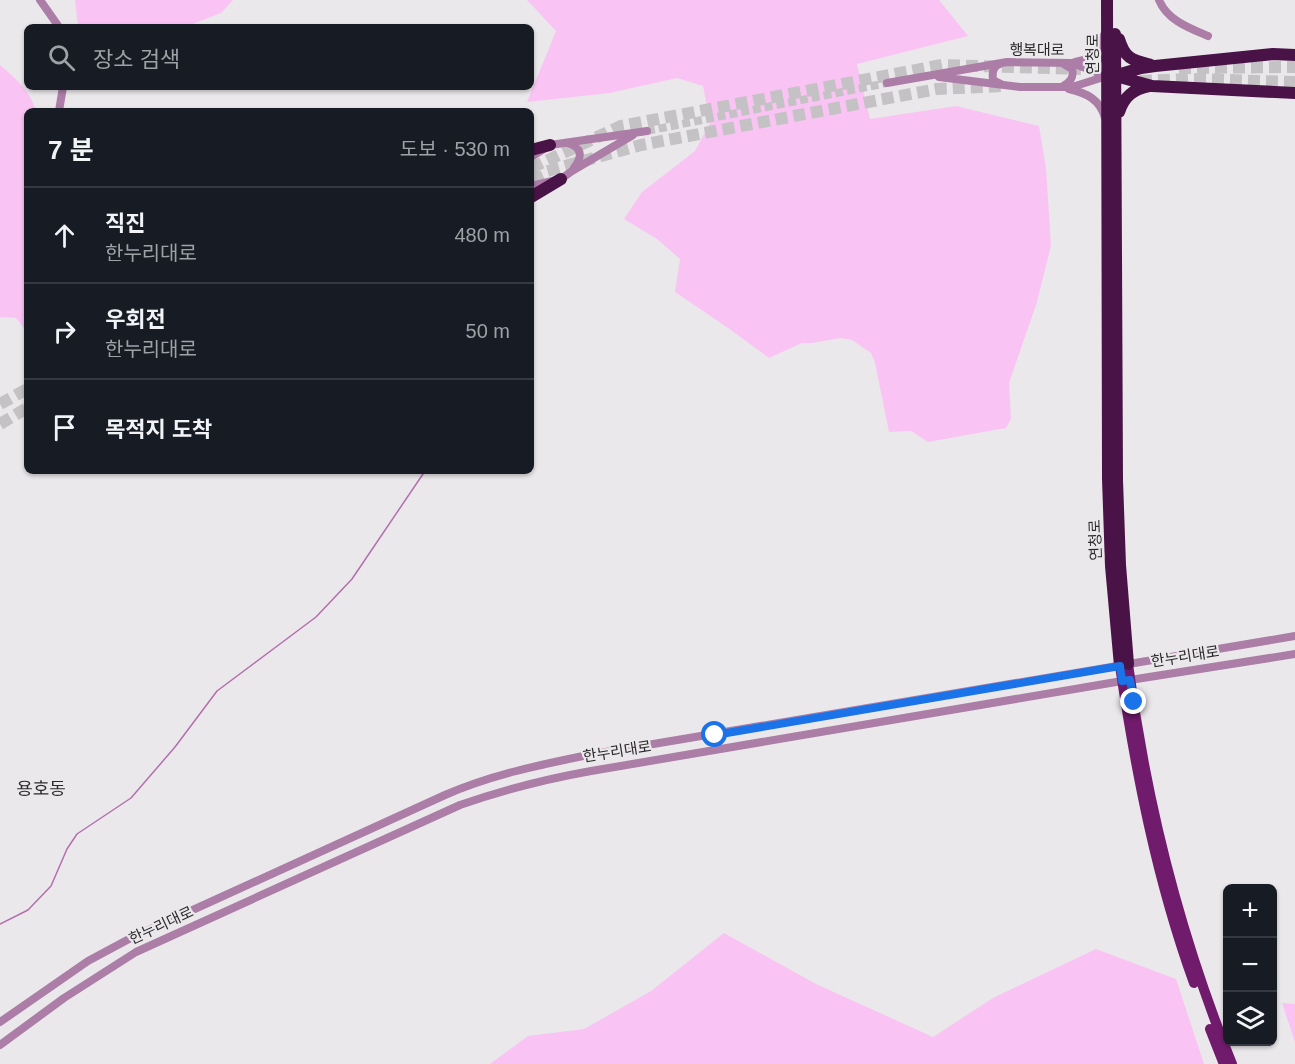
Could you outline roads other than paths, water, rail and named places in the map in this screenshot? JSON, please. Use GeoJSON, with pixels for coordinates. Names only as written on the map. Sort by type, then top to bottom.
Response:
{"type":"FeatureCollection","features":[{"type":"Feature","properties":{"kind":"highway","name":"연청로"},"geometry":{"type":"LineString","coordinates":[[1107,0],[1111,25],[1117,480],[1124,665]]}},
{"type":"Feature","properties":{"kind":"highway","name":"연청로"},"geometry":{"type":"LineString","coordinates":[[1111,25],[1116,0]]}},
{"type":"Feature","properties":{"kind":"highway"},"geometry":{"type":"LineString","coordinates":[[1111,25],[1123,52],[1128,57],[1160,66]]}},
{"type":"Feature","properties":{"kind":"highway"},"geometry":{"type":"LineString","coordinates":[[1111,76],[1141,68],[1273,54],[1295,55]]}},
{"type":"Feature","properties":{"kind":"highway"},"geometry":{"type":"LineString","coordinates":[[1160,66],[1155,69],[1151,77],[1156,84],[1166,86]]}},
{"type":"Feature","properties":{"kind":"highway"},"geometry":{"type":"LineString","coordinates":[[1111,76],[1152,86],[1295,93]]}},
{"type":"Feature","properties":{"kind":"highway"},"geometry":{"type":"LineString","coordinates":[[1112,128],[1123,101],[1132,91],[1152,86]]}},
{"type":"Feature","properties":{"kind":"highway"},"geometry":{"type":"LineString","coordinates":[[534,149],[550,145]]}},
{"type":"Feature","properties":{"kind":"highway"},"geometry":{"type":"LineString","coordinates":[[534,195],[561,179]]}},
{"type":"Feature","properties":{"kind":"main road","name":"연청로"},"geometry":{"type":"LineString","coordinates":[[1124,665],[1134,730],[1138,780],[1174,927],[1224,1064]]}},
{"type":"Feature","properties":{"kind":"main road","name":"연청로"},"geometry":{"type":"LineString","coordinates":[[1134,730],[1180,916],[1199,979],[1232,1064]]}},
{"type":"Feature","properties":{"kind":"street"},"geometry":{"type":"LineString","coordinates":[[40,0],[57,24]]}},
{"type":"Feature","properties":{"kind":"street"},"geometry":{"type":"LineString","coordinates":[[1159,0],[1171,16],[1184,26],[1208,36]]}},
{"type":"Feature","properties":{"kind":"street"},"geometry":{"type":"LineString","coordinates":[[1072,63],[1091,58],[1098,52],[1111,25]]}},
{"type":"Feature","properties":{"kind":"street"},"geometry":{"type":"LineString","coordinates":[[1004,86],[993,80],[992,74],[998,65],[1007,62]]}},
{"type":"Feature","properties":{"kind":"street","name":"행복대로"},"geometry":{"type":"LineString","coordinates":[[887,83],[1007,62],[1072,63],[1111,76]]}},
{"type":"Feature","properties":{"kind":"street"},"geometry":{"type":"LineString","coordinates":[[1059,87],[1068,84],[1073,74],[1069,66],[1062,63]]}},
{"type":"Feature","properties":{"kind":"street","name":"행복대로"},"geometry":{"type":"LineString","coordinates":[[934,76],[1004,86],[1072,87],[1111,76]]}},
{"type":"Feature","properties":{"kind":"street"},"geometry":{"type":"LineString","coordinates":[[1059,87],[1091,97],[1103,111],[1112,128]]}},
{"type":"Feature","properties":{"kind":"street"},"geometry":{"type":"LineString","coordinates":[[60,108],[62,90]]}},
{"type":"Feature","properties":{"kind":"street"},"geometry":{"type":"LineString","coordinates":[[534,155],[550,145],[646,131]]}},
{"type":"Feature","properties":{"kind":"street"},"geometry":{"type":"LineString","coordinates":[[534,185],[561,179],[636,133]]}},
{"type":"Feature","properties":{"kind":"street"},"geometry":{"type":"LineString","coordinates":[[566,142],[578,147],[581,153],[581,159],[572,171]]}},
{"type":"Feature","properties":{"kind":"street","name":"한누리대로"},"geometry":{"type":"LineString","coordinates":[[0,1022],[88,961],[129,939],[454,791],[530,766],[1295,636]]}},
{"type":"Feature","properties":{"kind":"street","name":"한누리대로"},"geometry":{"type":"LineString","coordinates":[[0,1045],[64,998],[136,952],[460,805],[489,795],[534,782],[591,771],[1126,680],[1295,654]]}},
{"type":"Feature","properties":{"kind":"waterway"},"geometry":{"type":"LineString","coordinates":[[0,924],[28,910],[51,886],[67,849],[77,834],[131,798],[175,747],[217,691],[316,617],[352,579],[423,474]]}},
{"type":"Feature","properties":{"kind":"tunnel"},"geometry":{"type":"LineString","coordinates":[[534,167],[621,126],[942,65],[1081,69]]}},
{"type":"Feature","properties":{"kind":"tunnel"},"geometry":{"type":"LineString","coordinates":[[1179,68],[1295,67]]}},
{"type":"Feature","properties":{"kind":"tunnel"},"geometry":{"type":"LineString","coordinates":[[1140,81],[1192,79],[1295,82]]}},
{"type":"Feature","properties":{"kind":"tunnel"},"geometry":{"type":"LineString","coordinates":[[647,131],[887,83]]}},
{"type":"Feature","properties":{"kind":"tunnel"},"geometry":{"type":"LineString","coordinates":[[534,177],[641,145],[937,89],[1003,86]]}},
{"type":"Feature","properties":{"kind":"tunnel"},"geometry":{"type":"LineString","coordinates":[[0,404],[24,391]]}},
{"type":"Feature","properties":{"kind":"tunnel"},"geometry":{"type":"LineString","coordinates":[[0,424],[24,410]]}},
{"type":"Feature","properties":{"kind":"district","name":"용호동"},"geometry":{"type":"Point","coordinates":[41,789]}}]}
